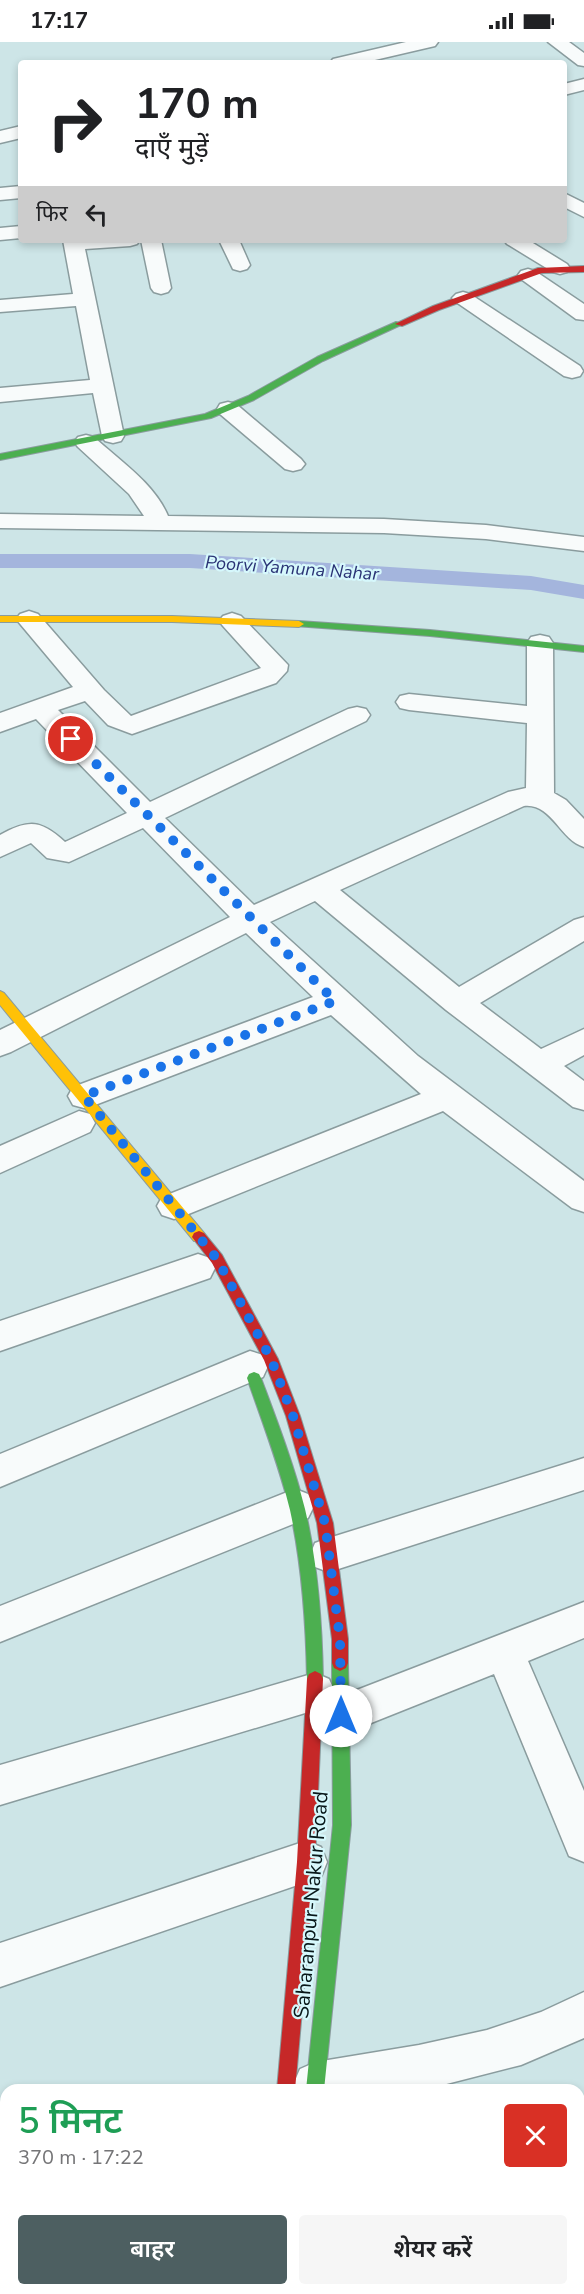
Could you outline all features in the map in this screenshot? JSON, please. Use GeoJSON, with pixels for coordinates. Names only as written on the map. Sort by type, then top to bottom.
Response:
{"type":"FeatureCollection","features":[{"type":"Feature","properties":{"kind":"main road"},"geometry":{"type":"LineString","coordinates":[[0,457],[184,422],[228,409],[320,359],[462,298],[528,274],[577,269]]}},
{"type":"Feature","properties":{"kind":"main road"},"geometry":{"type":"LineString","coordinates":[[0,619],[232,621],[357,627],[584,649]]}},
{"type":"Feature","properties":{"kind":"main road","name":"Saharanpur-Nakur Road"},"geometry":{"type":"LineString","coordinates":[[0,996],[11,1037],[81,1116],[174,1206],[217,1259],[271,1359],[293,1416],[325,1523],[340,1639],[328,1704],[306,1862],[306,2084]]}},
{"type":"Feature","properties":{"kind":"main road","name":"Saharanpur-Nakur Road"},"geometry":{"type":"LineString","coordinates":[[247,1361],[270,1421],[301,1527],[315,1640],[328,1704],[342,1825],[307,2084]]}},
{"type":"Feature","properties":{"kind":"street"},"geometry":{"type":"LineString","coordinates":[[329,60],[404,42]]}},
{"type":"Feature","properties":{"kind":"street"},"geometry":{"type":"LineString","coordinates":[[352,60],[429,42]]}},
{"type":"Feature","properties":{"kind":"street"},"geometry":{"type":"LineString","coordinates":[[557,42],[584,61]]}},
{"type":"Feature","properties":{"kind":"street"},"geometry":{"type":"LineString","coordinates":[[567,89],[584,84]]}},
{"type":"Feature","properties":{"kind":"street"},"geometry":{"type":"LineString","coordinates":[[0,137],[18,133]]}},
{"type":"Feature","properties":{"kind":"street"},"geometry":{"type":"LineString","coordinates":[[0,145],[18,142]]}},
{"type":"Feature","properties":{"kind":"street"},"geometry":{"type":"LineString","coordinates":[[0,194],[18,192]]}},
{"type":"Feature","properties":{"kind":"street"},"geometry":{"type":"LineString","coordinates":[[567,201],[584,211]]}},
{"type":"Feature","properties":{"kind":"street"},"geometry":{"type":"LineString","coordinates":[[0,234],[18,232]]}},
{"type":"Feature","properties":{"kind":"street"},"geometry":{"type":"LineString","coordinates":[[73,243],[113,436]]}},
{"type":"Feature","properties":{"kind":"street"},"geometry":{"type":"LineString","coordinates":[[152,243],[161,288]]}},
{"type":"Feature","properties":{"kind":"street"},"geometry":{"type":"LineString","coordinates":[[231,243],[240,265]]}},
{"type":"Feature","properties":{"kind":"street"},"geometry":{"type":"LineString","coordinates":[[521,243],[577,269]]}},
{"type":"Feature","properties":{"kind":"street"},"geometry":{"type":"LineString","coordinates":[[528,274],[584,314]]}},
{"type":"Feature","properties":{"kind":"street"},"geometry":{"type":"LineString","coordinates":[[462,298],[572,371]]}},
{"type":"Feature","properties":{"kind":"street"},"geometry":{"type":"LineString","coordinates":[[0,306],[86,299]]}},
{"type":"Feature","properties":{"kind":"street"},"geometry":{"type":"LineString","coordinates":[[0,394],[103,385]]}},
{"type":"Feature","properties":{"kind":"street"},"geometry":{"type":"LineString","coordinates":[[228,409],[293,464]]}},
{"type":"Feature","properties":{"kind":"street"},"geometry":{"type":"LineString","coordinates":[[86,441],[147,500],[159,522]]}},
{"type":"Feature","properties":{"kind":"street"},"geometry":{"type":"LineString","coordinates":[[0,521],[431,528],[584,544]]}},
{"type":"Feature","properties":{"kind":"street"},"geometry":{"type":"LineString","coordinates":[[29,619],[117,721],[132,725],[267,677],[274,671],[275,665],[232,621]]}},
{"type":"Feature","properties":{"kind":"street"},"geometry":{"type":"LineString","coordinates":[[540,643],[540,796]]}},
{"type":"Feature","properties":{"kind":"street"},"geometry":{"type":"LineString","coordinates":[[0,723],[79,694],[94,695]]}},
{"type":"Feature","properties":{"kind":"street"},"geometry":{"type":"LineString","coordinates":[[409,702],[540,716]]}},
{"type":"Feature","properties":{"kind":"street"},"geometry":{"type":"LineString","coordinates":[[40,708],[335,1001],[407,1065],[584,1199]]}},
{"type":"Feature","properties":{"kind":"street"},"geometry":{"type":"LineString","coordinates":[[0,847],[32,832],[39,833],[57,851],[69,852],[357,715]]}},
{"type":"Feature","properties":{"kind":"street"},"geometry":{"type":"LineString","coordinates":[[11,1037],[317,887],[518,798],[540,796],[548,799],[584,837]]}},
{"type":"Feature","properties":{"kind":"street"},"geometry":{"type":"LineString","coordinates":[[317,887],[457,1002],[584,1098]]}},
{"type":"Feature","properties":{"kind":"street"},"geometry":{"type":"LineString","coordinates":[[457,1002],[584,927]]}},
{"type":"Feature","properties":{"kind":"street"},"geometry":{"type":"LineString","coordinates":[[0,1160],[81,1116],[335,1001]]}},
{"type":"Feature","properties":{"kind":"street"},"geometry":{"type":"LineString","coordinates":[[540,1064],[584,1041]]}},
{"type":"Feature","properties":{"kind":"street"},"geometry":{"type":"LineString","coordinates":[[174,1206],[448,1096]]}},
{"type":"Feature","properties":{"kind":"street"},"geometry":{"type":"LineString","coordinates":[[0,1336],[197,1268]]}},
{"type":"Feature","properties":{"kind":"street"},"geometry":{"type":"LineString","coordinates":[[0,1471],[247,1361]]}},
{"type":"Feature","properties":{"kind":"street"},"geometry":{"type":"LineString","coordinates":[[329,1555],[584,1474]]}},
{"type":"Feature","properties":{"kind":"street"},"geometry":{"type":"LineString","coordinates":[[0,1624],[295,1506]]}},
{"type":"Feature","properties":{"kind":"street"},"geometry":{"type":"LineString","coordinates":[[0,1785],[328,1704],[504,1651],[584,1620]]}},
{"type":"Feature","properties":{"kind":"street"},"geometry":{"type":"LineString","coordinates":[[504,1651],[584,1841]]}},
{"type":"Feature","properties":{"kind":"street"},"geometry":{"type":"LineString","coordinates":[[0,1965],[306,1862]]}},
{"type":"Feature","properties":{"kind":"street"},"geometry":{"type":"LineString","coordinates":[[328,2084],[458,2060],[510,2046],[560,2028],[584,2014]]}},
{"type":"Feature","properties":{"kind":"waterway","name":"Poorvi Yamuna Nahar"},"geometry":{"type":"LineString","coordinates":[[0,561],[190,561],[531,583],[584,592]]}},
{"type":"Feature","properties":{"kind":"traffic: fast"},"geometry":{"type":"LineString","coordinates":[[0,457],[208,416],[251,398],[320,359],[399,324]]}},
{"type":"Feature","properties":{"kind":"traffic: fast"},"geometry":{"type":"LineString","coordinates":[[299,624],[430,633],[584,649]]}},
{"type":"Feature","properties":{"kind":"traffic: fast"},"geometry":{"type":"LineString","coordinates":[[254,1378],[287,1471],[301,1527],[312,1603],[315,1679]]}},
{"type":"Feature","properties":{"kind":"traffic: fast"},"geometry":{"type":"LineString","coordinates":[[316,2084],[342,1825],[340,1663]]}},
{"type":"Feature","properties":{"kind":"traffic: slow"},"geometry":{"type":"LineString","coordinates":[[0,619],[172,619],[299,624]]}},
{"type":"Feature","properties":{"kind":"traffic: slow"},"geometry":{"type":"LineString","coordinates":[[0,996],[199,1237]]}},
{"type":"Feature","properties":{"kind":"traffic: jam"},"geometry":{"type":"LineString","coordinates":[[399,324],[436,308],[541,270],[584,269]]}},
{"type":"Feature","properties":{"kind":"traffic: jam"},"geometry":{"type":"LineString","coordinates":[[199,1237],[217,1259],[271,1359],[293,1416],[325,1523],[340,1639],[340,1663]]}},
{"type":"Feature","properties":{"kind":"traffic: jam"},"geometry":{"type":"LineString","coordinates":[[287,2084],[306,1862],[315,1679]]}},
{"type":"Feature","properties":{"kind":"route"},"geometry":{"type":"LineString","coordinates":[[71,739],[335,1001],[84,1096],[217,1259],[271,1359],[293,1416],[325,1523],[340,1639],[341,1716]]}}]}
